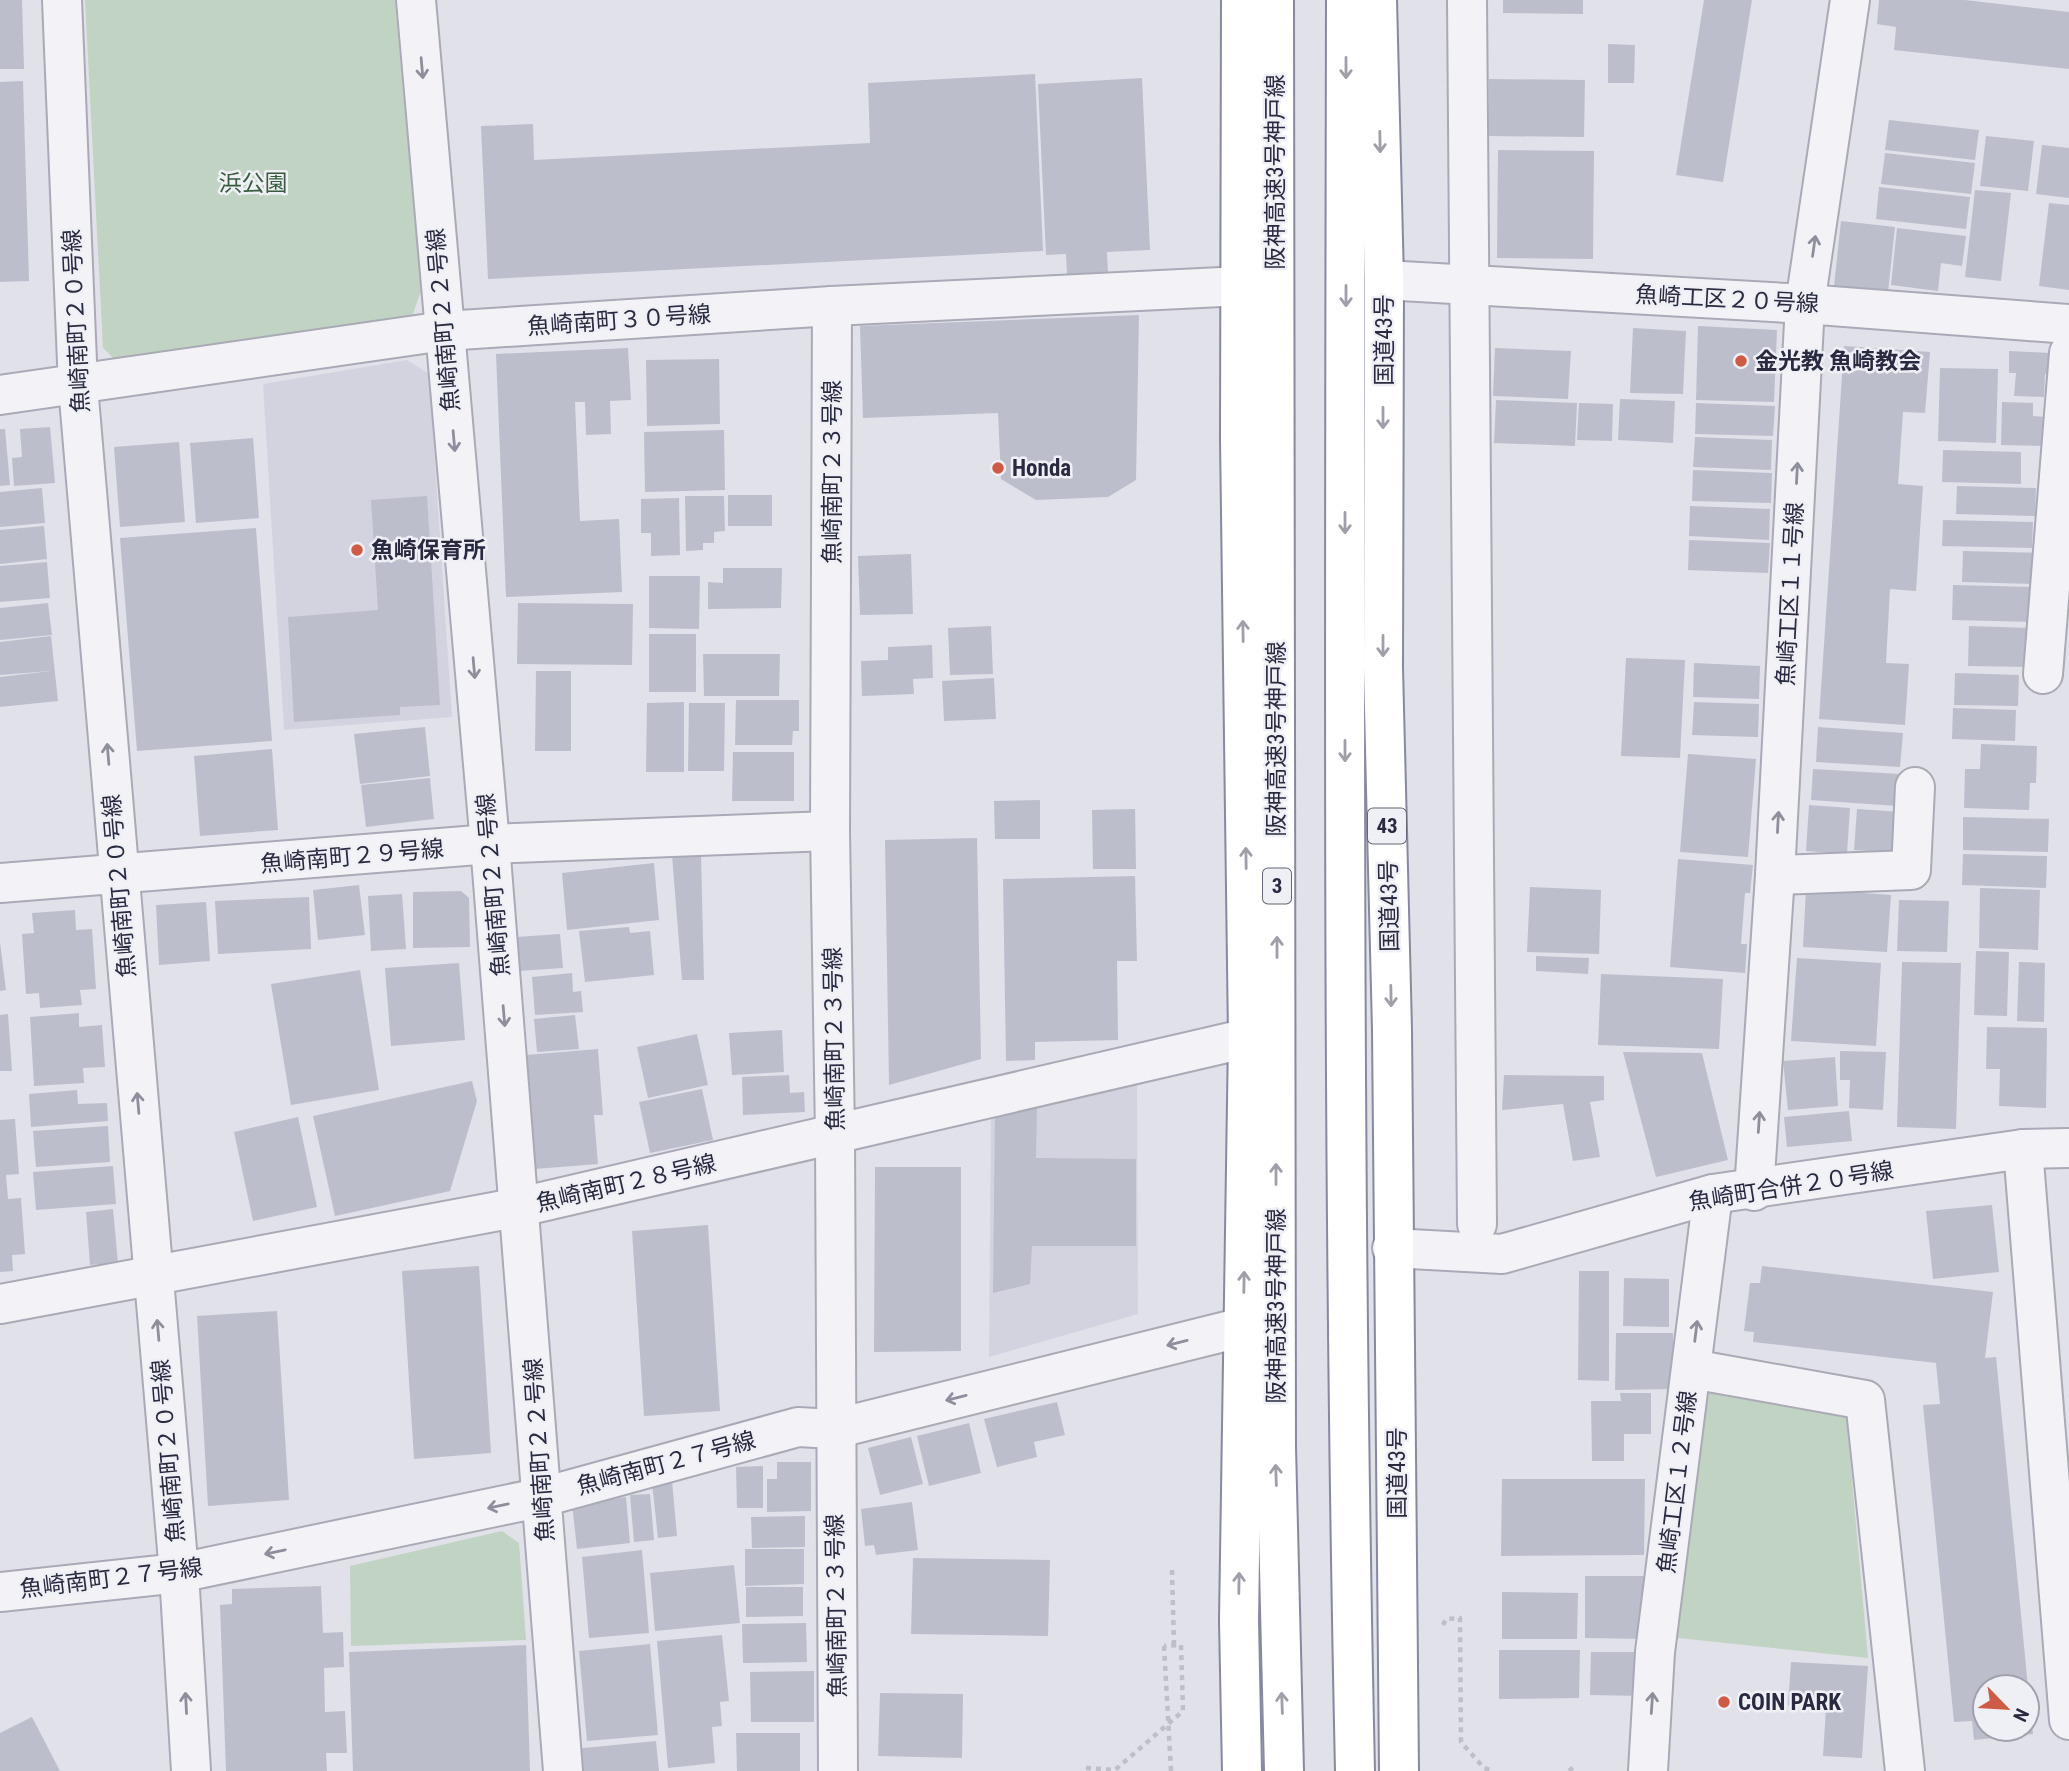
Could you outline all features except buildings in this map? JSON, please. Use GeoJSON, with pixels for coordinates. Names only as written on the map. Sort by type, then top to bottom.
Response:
{"type":"FeatureCollection","features":[{"type":"Feature","properties":{"kind":"highway"},"geometry":{"type":"LineString","coordinates":[[1241,0],[1240,438],[1248,1038],[1239,1621],[1242,1771]]}},
{"type":"Feature","properties":{"kind":"highway","name":"阪神高速3号神戸線"},"geometry":{"type":"LineString","coordinates":[[1274,0],[1276,1447],[1284,1771]]}},
{"type":"Feature","properties":{"kind":"highway"},"geometry":{"type":"LineString","coordinates":[[1346,0],[1345,930],[1348,1447],[1355,1771]]}},
{"type":"Feature","properties":{"kind":"highway","name":"国道43号"},"geometry":{"type":"LineString","coordinates":[[1377,0],[1384,280],[1383,668],[1392,1030],[1399,1771]]}},
{"type":"Feature","properties":{"kind":"street","name":"魚崎南町２０号線"},"geometry":{"type":"LineString","coordinates":[[62,0],[78,386],[179,1573],[191,1771]]}},
{"type":"Feature","properties":{"kind":"street","name":"魚崎南町２２号線"},"geometry":{"type":"LineString","coordinates":[[416,0],[490,845],[563,1771]]}},
{"type":"Feature","properties":{"kind":"street"},"geometry":{"type":"LineString","coordinates":[[1467,0],[1477,1224]]}},
{"type":"Feature","properties":{"kind":"street","name":"魚崎工区１１号線"},"geometry":{"type":"LineString","coordinates":[[1754,1191],[1775,875],[1805,304],[1850,0]]}},
{"type":"Feature","properties":{"kind":"street","name":"魚崎工区２０号線"},"geometry":{"type":"LineString","coordinates":[[1384,280],[1805,304],[2069,324]]}},
{"type":"Feature","properties":{"kind":"street","name":"魚崎南町３０号線"},"geometry":{"type":"LineString","coordinates":[[0,394],[78,386],[444,331],[832,306],[1242,286]]}},
{"type":"Feature","properties":{"kind":"street","name":"魚崎南町２３号線"},"geometry":{"type":"LineString","coordinates":[[832,306],[830,831],[835,1135],[834,1429],[838,1771]]}},
{"type":"Feature","properties":{"kind":"street"},"geometry":{"type":"LineString","coordinates":[[2043,674],[2069,353]]}},
{"type":"Feature","properties":{"kind":"street"},"geometry":{"type":"LineString","coordinates":[[1775,875],[1911,870],[1915,787]]}},
{"type":"Feature","properties":{"kind":"street","name":"魚崎南町２９号線"},"geometry":{"type":"LineString","coordinates":[[0,883],[118,876],[490,845],[830,831]]}},
{"type":"Feature","properties":{"kind":"street","name":"魚崎南町２８号線"},"geometry":{"type":"LineString","coordinates":[[0,1304],[520,1207],[1248,1038]]}},
{"type":"Feature","properties":{"kind":"street","name":"魚崎町合併２０号線"},"geometry":{"type":"LineString","coordinates":[[1392,1248],[1502,1255],[1713,1194],[1754,1191],[2023,1149],[2069,1148]]}},
{"type":"Feature","properties":{"kind":"street"},"geometry":{"type":"LineString","coordinates":[[2023,1149],[2069,1720]]}},
{"type":"Feature","properties":{"kind":"street","name":"魚崎工区１２号線"},"geometry":{"type":"LineString","coordinates":[[1648,1771],[1655,1652],[1713,1194]]}},
{"type":"Feature","properties":{"kind":"street","name":"魚崎南町２７号線"},"geometry":{"type":"LineString","coordinates":[[0,1592],[179,1573],[542,1497],[798,1427],[834,1429],[1243,1327]]}},
{"type":"Feature","properties":{"kind":"street"},"geometry":{"type":"LineString","coordinates":[[1692,1369],[1866,1400],[1905,1771]]}},
{"type":"Feature","properties":{"kind":"path"},"geometry":{"type":"LineString","coordinates":[[1172,1570],[1174,1645]]}},
{"type":"Feature","properties":{"kind":"path"},"geometry":{"type":"LineString","coordinates":[[1440,1630],[1446,1619],[1460,1618],[1461,1742],[1484,1768],[1493,1771]]}},
{"type":"Feature","properties":{"kind":"path"},"geometry":{"type":"LineString","coordinates":[[1086,1768],[1115,1770],[1183,1711],[1181,1645],[1164,1646],[1171,1771]]}},
{"type":"Feature","properties":{"kind":"path"},"geometry":{"type":"LineString","coordinates":[[1569,1771],[1576,1765]]}},
{"type":"Feature","properties":{"kind":"shaded area","name":"魚崎保育所"},"geometry":{"type":"Polygon","coordinates":[[[407,360],[429,374],[452,717],[284,730],[263,384],[407,360]]]}},
{"type":"Feature","properties":{"kind":"shaded area"},"geometry":{"type":"Polygon","coordinates":[[[1137,1080],[1138,1314],[989,1357],[991,1110],[1137,1080]]]}},
{"type":"Feature","properties":{"kind":"green space","name":"浜公園"},"geometry":{"type":"Polygon","coordinates":[[[85,0],[395,0],[421,291],[410,322],[122,366],[103,348],[85,0]]]}},
{"type":"Feature","properties":{"kind":"green space"},"geometry":{"type":"Polygon","coordinates":[[[1710,1387],[1846,1413],[1868,1658],[1669,1637],[1710,1387]]]}},
{"type":"Feature","properties":{"kind":"green space"},"geometry":{"type":"Polygon","coordinates":[[[502,1531],[519,1543],[526,1640],[351,1646],[350,1566],[502,1531]]]}},
{"type":"Feature","properties":{"kind":"place","name":"金光教 魚崎教会"},"geometry":{"type":"Point","coordinates":[1741,361]}},
{"type":"Feature","properties":{"kind":"place","name":"Honda"},"geometry":{"type":"Point","coordinates":[998,468]}},
{"type":"Feature","properties":{"kind":"place","name":"魚崎保育所"},"geometry":{"type":"Point","coordinates":[357,550]}},
{"type":"Feature","properties":{"kind":"place","name":"COIN PARK"},"geometry":{"type":"Point","coordinates":[1724,1702]}}]}
